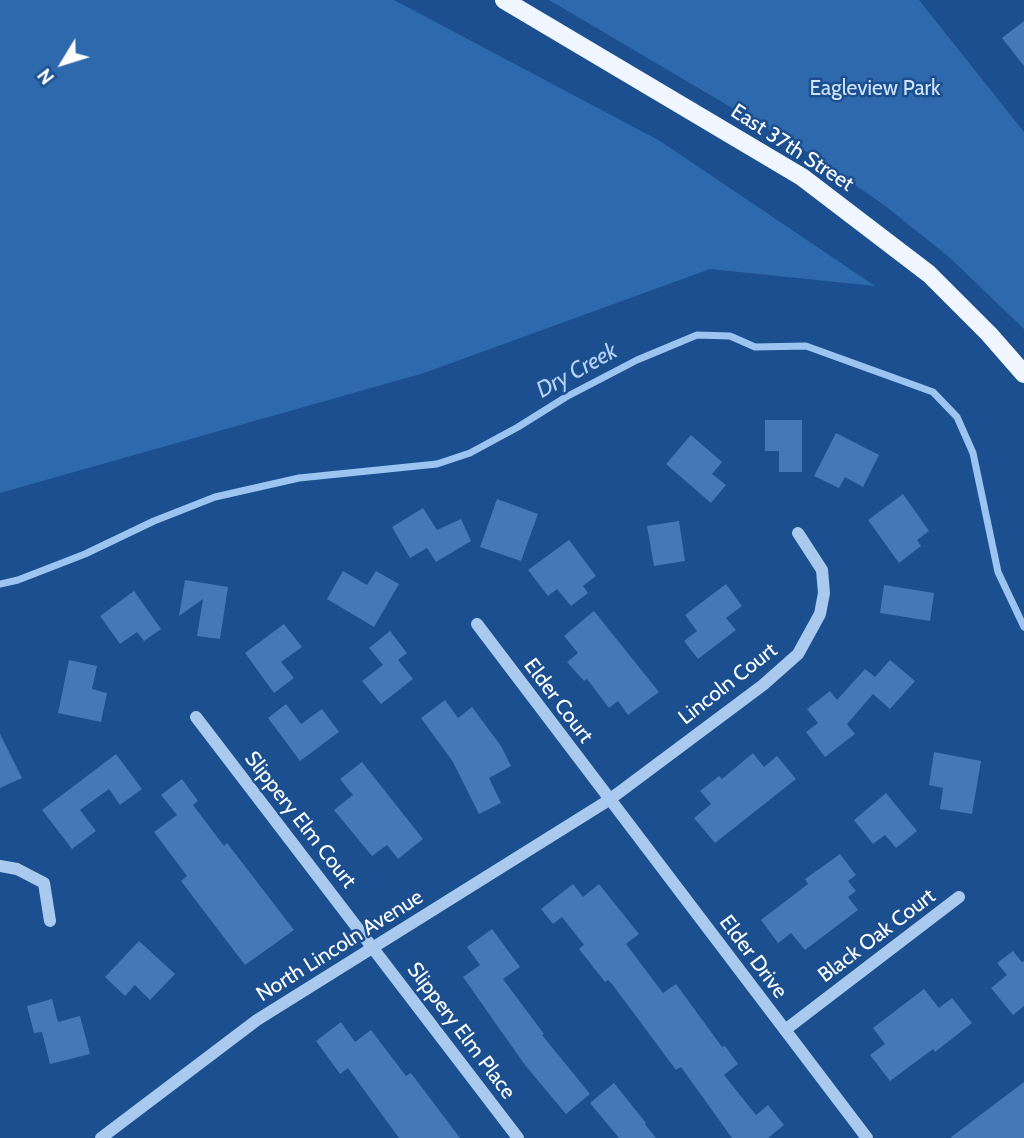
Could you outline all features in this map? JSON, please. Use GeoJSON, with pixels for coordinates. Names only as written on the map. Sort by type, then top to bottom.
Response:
{"type":"FeatureCollection","features":[{"type":"Feature","properties":{"kind":"main road","name":"East 37th Street"},"geometry":{"type":"LineString","coordinates":[[504,0],[803,177],[929,274],[989,334],[1024,374]]}},
{"type":"Feature","properties":{"kind":"street","name":"Lincoln Court"},"geometry":{"type":"LineString","coordinates":[[609,800],[763,685],[798,653],[820,614],[824,593],[822,570],[798,533]]}},
{"type":"Feature","properties":{"kind":"street","name":"Elder Court"},"geometry":{"type":"LineString","coordinates":[[477,624],[609,800]]}},
{"type":"Feature","properties":{"kind":"street","name":"Slippery Elm Court"},"geometry":{"type":"LineString","coordinates":[[196,717],[373,947]]}},
{"type":"Feature","properties":{"kind":"street","name":"North Lincoln Avenue"},"geometry":{"type":"LineString","coordinates":[[101,1138],[257,1020],[609,800]]}},
{"type":"Feature","properties":{"kind":"street","name":"Elder Drive"},"geometry":{"type":"LineString","coordinates":[[609,800],[866,1138]]}},
{"type":"Feature","properties":{"kind":"street"},"geometry":{"type":"LineString","coordinates":[[0,866],[17,869],[44,883],[50,921]]}},
{"type":"Feature","properties":{"kind":"street","name":"Black Oak Court"},"geometry":{"type":"LineString","coordinates":[[785,1031],[959,897]]}},
{"type":"Feature","properties":{"kind":"street","name":"Slippery Elm Place"},"geometry":{"type":"LineString","coordinates":[[373,947],[518,1138]]}},
{"type":"Feature","properties":{"kind":"green space"},"geometry":{"type":"Polygon","coordinates":[[[0,0],[394,0],[660,141],[875,286],[710,269],[424,373],[0,493],[0,0]]]}},
{"type":"Feature","properties":{"kind":"green space","name":"Eagleview Park"},"geometry":{"type":"Polygon","coordinates":[[[549,0],[919,0],[1024,132],[1024,329],[949,257],[884,205],[812,155],[549,0]]]}},
{"type":"Feature","properties":{"kind":"building"},"geometry":{"type":"Polygon","coordinates":[[[1024,21],[1024,66],[1002,38],[1024,21]]]}},
{"type":"Feature","properties":{"kind":"building"},"geometry":{"type":"Polygon","coordinates":[[[765,420],[802,420],[802,472],[779,472],[779,451],[765,451],[765,420]]]}},
{"type":"Feature","properties":{"kind":"building"},"geometry":{"type":"Polygon","coordinates":[[[836,433],[879,455],[863,487],[845,477],[839,488],[814,476],[836,433]]]}},
{"type":"Feature","properties":{"kind":"building"},"geometry":{"type":"Polygon","coordinates":[[[691,435],[722,462],[712,474],[726,485],[711,503],[666,464],[691,435]]]}},
{"type":"Feature","properties":{"kind":"building"},"geometry":{"type":"Polygon","coordinates":[[[903,494],[929,531],[917,540],[921,546],[899,563],[868,520],[903,494]]]}},
{"type":"Feature","properties":{"kind":"building"},"geometry":{"type":"Polygon","coordinates":[[[497,499],[538,514],[521,561],[480,547],[497,499]]]}},
{"type":"Feature","properties":{"kind":"building"},"geometry":{"type":"Polygon","coordinates":[[[423,508],[437,530],[461,519],[471,541],[436,562],[427,548],[410,558],[392,527],[423,508]]]}},
{"type":"Feature","properties":{"kind":"building"},"geometry":{"type":"Polygon","coordinates":[[[679,521],[685,561],[654,566],[647,526],[679,521]]]}},
{"type":"Feature","properties":{"kind":"building"},"geometry":{"type":"Polygon","coordinates":[[[569,540],[596,576],[583,586],[588,593],[571,606],[557,589],[548,596],[528,570],[569,540]]]}},
{"type":"Feature","properties":{"kind":"building"},"geometry":{"type":"Polygon","coordinates":[[[343,571],[367,585],[376,571],[399,584],[374,627],[327,599],[343,571]]]}},
{"type":"Feature","properties":{"kind":"building"},"geometry":{"type":"Polygon","coordinates":[[[185,580],[228,587],[220,639],[197,636],[203,599],[179,616],[185,580]]]}},
{"type":"Feature","properties":{"kind":"building"},"geometry":{"type":"Polygon","coordinates":[[[726,584],[742,606],[726,618],[736,630],[698,659],[684,641],[697,631],[685,615],[726,584]]]}},
{"type":"Feature","properties":{"kind":"building"},"geometry":{"type":"Polygon","coordinates":[[[884,585],[934,593],[930,621],[880,613],[884,585]]]}},
{"type":"Feature","properties":{"kind":"building"},"geometry":{"type":"Polygon","coordinates":[[[134,591],[161,629],[144,641],[137,632],[120,644],[100,616],[134,591]]]}},
{"type":"Feature","properties":{"kind":"building"},"geometry":{"type":"Polygon","coordinates":[[[594,611],[659,692],[628,715],[618,701],[609,708],[587,679],[584,681],[567,662],[578,653],[564,636],[594,611]]]}},
{"type":"Feature","properties":{"kind":"building"},"geometry":{"type":"Polygon","coordinates":[[[284,624],[302,647],[281,662],[294,678],[274,693],[245,653],[284,624]]]}},
{"type":"Feature","properties":{"kind":"building"},"geometry":{"type":"Polygon","coordinates":[[[390,631],[407,653],[398,660],[413,679],[381,704],[362,681],[383,665],[369,648],[390,631]]]}},
{"type":"Feature","properties":{"kind":"building"},"geometry":{"type":"Polygon","coordinates":[[[69,660],[97,666],[92,689],[107,693],[101,722],[58,713],[69,660]]]}},
{"type":"Feature","properties":{"kind":"building"},"geometry":{"type":"Polygon","coordinates":[[[890,660],[915,681],[890,709],[873,694],[847,724],[855,734],[825,757],[806,732],[818,723],[807,709],[830,691],[837,700],[865,669],[875,677],[890,660]]]}},
{"type":"Feature","properties":{"kind":"building"},"geometry":{"type":"Polygon","coordinates":[[[445,700],[458,718],[472,707],[501,746],[511,766],[489,778],[501,803],[479,814],[453,762],[421,718],[445,700]]]}},
{"type":"Feature","properties":{"kind":"building"},"geometry":{"type":"Polygon","coordinates":[[[286,704],[301,724],[322,709],[339,732],[300,761],[268,718],[286,704]]]}},
{"type":"Feature","properties":{"kind":"building"},"geometry":{"type":"Polygon","coordinates":[[[0,734],[22,778],[0,788],[0,734]]]}},
{"type":"Feature","properties":{"kind":"building"},"geometry":{"type":"Polygon","coordinates":[[[934,752],[981,761],[972,814],[940,809],[943,788],[929,785],[934,752]]]}},
{"type":"Feature","properties":{"kind":"building"},"geometry":{"type":"Polygon","coordinates":[[[753,753],[764,767],[777,756],[796,779],[715,843],[694,818],[711,804],[700,791],[719,776],[722,779],[753,753]]]}},
{"type":"Feature","properties":{"kind":"building"},"geometry":{"type":"Polygon","coordinates":[[[116,754],[142,789],[120,805],[109,789],[80,810],[96,831],[72,849],[42,810],[116,754]]]}},
{"type":"Feature","properties":{"kind":"building"},"geometry":{"type":"Polygon","coordinates":[[[362,762],[423,839],[398,859],[387,845],[372,856],[334,810],[353,795],[340,779],[362,762]]]}},
{"type":"Feature","properties":{"kind":"building"},"geometry":{"type":"Polygon","coordinates":[[[182,779],[198,801],[193,805],[224,846],[227,843],[294,930],[245,965],[181,881],[187,876],[154,832],[177,815],[161,795],[182,779]]]}},
{"type":"Feature","properties":{"kind":"building"},"geometry":{"type":"Polygon","coordinates":[[[886,793],[917,831],[896,848],[885,835],[873,844],[854,820],[886,793]]]}},
{"type":"Feature","properties":{"kind":"building"},"geometry":{"type":"Polygon","coordinates":[[[840,854],[856,875],[848,881],[856,891],[848,897],[858,910],[805,950],[791,933],[778,943],[761,920],[808,884],[805,879],[840,854]]]}},
{"type":"Feature","properties":{"kind":"building"},"geometry":{"type":"Polygon","coordinates":[[[573,884],[583,897],[599,884],[639,934],[626,944],[663,993],[676,984],[722,1047],[725,1046],[738,1064],[724,1075],[756,1115],[768,1105],[784,1125],[768,1138],[732,1138],[681,1067],[676,1070],[612,984],[608,980],[605,982],[579,949],[584,945],[562,917],[553,924],[541,909],[573,884]]]}},
{"type":"Feature","properties":{"kind":"building"},"geometry":{"type":"Polygon","coordinates":[[[492,929],[520,967],[503,979],[544,1034],[542,1035],[590,1094],[566,1114],[525,1065],[463,977],[480,965],[467,947],[492,929]]]}},
{"type":"Feature","properties":{"kind":"building"},"geometry":{"type":"Polygon","coordinates":[[[139,941],[175,974],[150,1000],[135,985],[125,996],[105,977],[139,941]]]}},
{"type":"Feature","properties":{"kind":"building"},"geometry":{"type":"Polygon","coordinates":[[[1013,951],[1024,961],[1024,1006],[1013,1015],[991,988],[1007,975],[997,963],[1013,951]]]}},
{"type":"Feature","properties":{"kind":"building"},"geometry":{"type":"Polygon","coordinates":[[[924,989],[939,1008],[952,998],[972,1023],[935,1052],[933,1049],[890,1081],[870,1055],[885,1044],[873,1028],[924,989]]]}},
{"type":"Feature","properties":{"kind":"building"},"geometry":{"type":"Polygon","coordinates":[[[52,999],[58,1022],[80,1016],[90,1054],[50,1064],[42,1032],[34,1033],[27,1006],[52,999]]]}},
{"type":"Feature","properties":{"kind":"building"},"geometry":{"type":"Polygon","coordinates":[[[341,1022],[355,1042],[371,1030],[406,1076],[411,1073],[460,1138],[399,1138],[348,1068],[340,1074],[316,1041],[341,1022]]]}},
{"type":"Feature","properties":{"kind":"building"},"geometry":{"type":"Polygon","coordinates":[[[1024,1082],[1024,1138],[950,1138],[1024,1082]]]}},
{"type":"Feature","properties":{"kind":"building"},"geometry":{"type":"Polygon","coordinates":[[[614,1083],[656,1138],[619,1138],[590,1103],[614,1083]]]}},
{"type":"Feature","properties":{"kind":"waterway","name":"Dry Creek"},"geometry":{"type":"LineString","coordinates":[[0,584],[18,580],[85,554],[154,521],[215,497],[299,478],[437,464],[470,453],[566,397],[637,360],[697,335],[730,336],[755,347],[806,346],[933,392],[957,417],[973,453],[998,572],[1024,627]]}}]}
